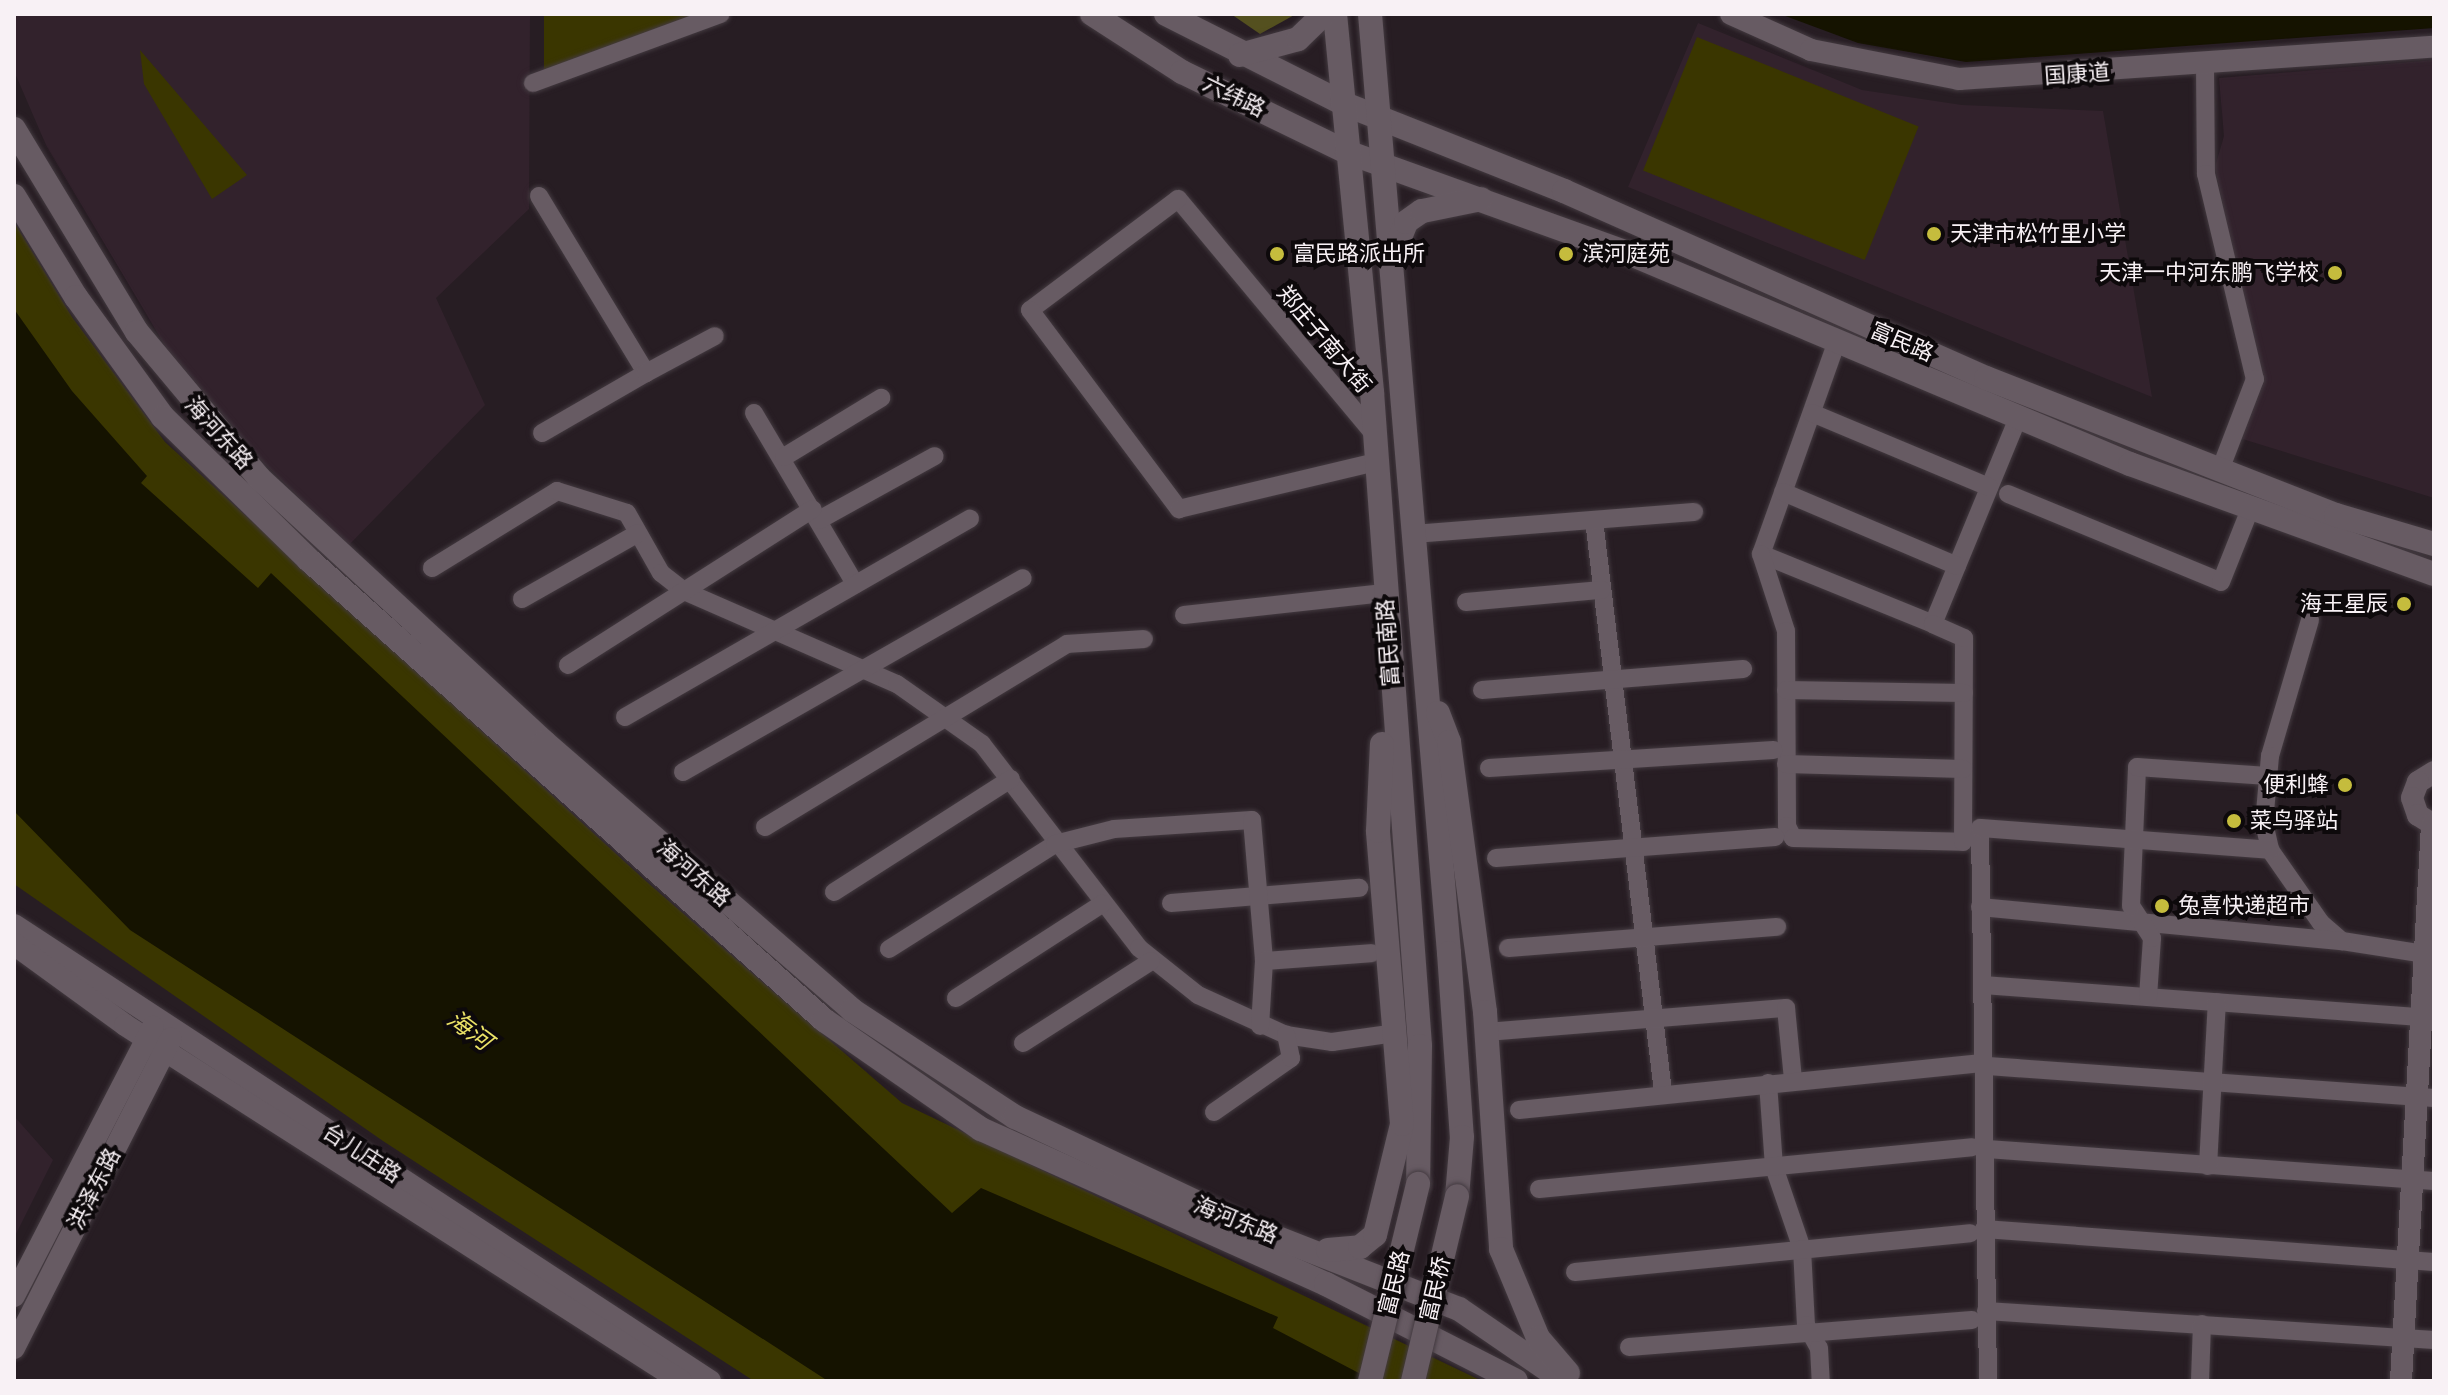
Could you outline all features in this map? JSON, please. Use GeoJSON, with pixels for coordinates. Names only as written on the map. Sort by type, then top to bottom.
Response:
{"type":"FeatureCollection","features":[{"type":"Feature","properties":{"kind":"main road","name":"六纬路"},"geometry":{"type":"LineString","coordinates":[[1092,14],[1182,72],[1347,152],[1383,164]]}},
{"type":"Feature","properties":{"kind":"main road","name":"六纬路"},"geometry":{"type":"LineString","coordinates":[[1166,14],[1240,55],[1342,103],[1379,116]]}},
{"type":"Feature","properties":{"kind":"main road"},"geometry":{"type":"LineString","coordinates":[[1240,55],[1298,39],[1324,14]]}},
{"type":"Feature","properties":{"kind":"main road"},"geometry":{"type":"LineString","coordinates":[[1335,14],[1342,103]]}},
{"type":"Feature","properties":{"kind":"main road"},"geometry":{"type":"LineString","coordinates":[[1370,14],[1390,265]]}},
{"type":"Feature","properties":{"kind":"main road","name":"富民南路"},"geometry":{"type":"LineString","coordinates":[[1342,103],[1374,434],[1420,1046],[1418,1184]]}},
{"type":"Feature","properties":{"kind":"main road","name":"富民路"},"geometry":{"type":"LineString","coordinates":[[1379,116],[1986,378],[2220,470],[2434,544]]}},
{"type":"Feature","properties":{"kind":"main road","name":"海河东路"},"geometry":{"type":"LineString","coordinates":[[14,129],[137,332],[259,478],[751,923],[852,1010],[1001,1109],[1165,1190],[1459,1309],[1564,1381]]}},
{"type":"Feature","properties":{"kind":"main road","name":"富民路"},"geometry":{"type":"LineString","coordinates":[[1383,164],[1486,198],[2018,418],[2250,509],[2434,574]]}},
{"type":"Feature","properties":{"kind":"main road","name":"海河东路"},"geometry":{"type":"LineString","coordinates":[[14,196],[126,370],[196,451],[309,560],[837,1030],[981,1129],[1326,1284],[1516,1381]]}},
{"type":"Feature","properties":{"kind":"main road"},"geometry":{"type":"LineString","coordinates":[[1390,265],[1406,222],[1422,211],[1486,198]]}},
{"type":"Feature","properties":{"kind":"main road","name":"富民南路"},"geometry":{"type":"LineString","coordinates":[[1390,265],[1428,686],[1462,1137],[1457,1196]]}},
{"type":"Feature","properties":{"kind":"main road"},"geometry":{"type":"LineString","coordinates":[[1428,686],[1449,742],[1486,1032],[1501,1249],[1538,1338],[1574,1381]]}},
{"type":"Feature","properties":{"kind":"main road"},"geometry":{"type":"LineString","coordinates":[[1306,1248],[1360,1247],[1385,1214],[1402,1124],[1378,831],[1392,692]]}},
{"type":"Feature","properties":{"kind":"main road","name":"富民路"},"geometry":{"type":"LineString","coordinates":[[1370,1381],[1418,1184]]}},
{"type":"Feature","properties":{"kind":"main road","name":"富民桥"},"geometry":{"type":"LineString","coordinates":[[1413,1381],[1457,1196]]}},
{"type":"Feature","properties":{"kind":"street"},"geometry":{"type":"LineString","coordinates":[[533,83],[721,14]]}},
{"type":"Feature","properties":{"kind":"street","name":"国康道"},"geometry":{"type":"LineString","coordinates":[[1731,14],[1811,50],[1921,76],[2205,66],[2434,47]]}},
{"type":"Feature","properties":{"kind":"street"},"geometry":{"type":"LineString","coordinates":[[2205,66],[2206,174],[2255,379],[2220,470]]}},
{"type":"Feature","properties":{"kind":"street"},"geometry":{"type":"LineString","coordinates":[[539,196],[646,373]]}},
{"type":"Feature","properties":{"kind":"street","name":"郑庄子南大街"},"geometry":{"type":"LineString","coordinates":[[1374,434],[1178,199],[1030,310],[1179,509],[1376,462]]}},
{"type":"Feature","properties":{"kind":"street"},"geometry":{"type":"LineString","coordinates":[[542,433],[715,336]]}},
{"type":"Feature","properties":{"kind":"street"},"geometry":{"type":"LineString","coordinates":[[1761,554],[1964,638],[1963,842],[1793,838],[1787,826],[1786,631],[1761,554],[1837,341]]}},
{"type":"Feature","properties":{"kind":"street"},"geometry":{"type":"LineString","coordinates":[[784,457],[881,398]]}},
{"type":"Feature","properties":{"kind":"street"},"geometry":{"type":"LineString","coordinates":[[754,413],[784,457],[855,584]]}},
{"type":"Feature","properties":{"kind":"street"},"geometry":{"type":"LineString","coordinates":[[1812,413],[1989,487]]}},
{"type":"Feature","properties":{"kind":"street"},"geometry":{"type":"LineString","coordinates":[[1933,624],[2018,418]]}},
{"type":"Feature","properties":{"kind":"street"},"geometry":{"type":"LineString","coordinates":[[568,665],[684,591],[816,514],[935,456]]}},
{"type":"Feature","properties":{"kind":"street"},"geometry":{"type":"LineString","coordinates":[[432,568],[557,491],[627,513],[661,573],[684,591],[862,669],[951,721],[1011,779],[1055,844],[1151,961],[1260,1026],[1286,1035],[1332,1042],[1396,1033]]}},
{"type":"Feature","properties":{"kind":"street"},"geometry":{"type":"LineString","coordinates":[[1783,492],[1957,566]]}},
{"type":"Feature","properties":{"kind":"street"},"geometry":{"type":"LineString","coordinates":[[2008,494],[2221,582],[2250,509]]}},
{"type":"Feature","properties":{"kind":"street"},"geometry":{"type":"LineString","coordinates":[[1413,534],[1694,512]]}},
{"type":"Feature","properties":{"kind":"street"},"geometry":{"type":"LineString","coordinates":[[625,717],[970,519]]}},
{"type":"Feature","properties":{"kind":"street"},"geometry":{"type":"LineString","coordinates":[[1594,520],[1610,680],[1649,938],[1663,1092]]}},
{"type":"Feature","properties":{"kind":"street"},"geometry":{"type":"LineString","coordinates":[[522,599],[638,533]]}},
{"type":"Feature","properties":{"kind":"street"},"geometry":{"type":"LineString","coordinates":[[683,772],[1023,578]]}},
{"type":"Feature","properties":{"kind":"street"},"geometry":{"type":"LineString","coordinates":[[1466,602],[1601,590]]}},
{"type":"Feature","properties":{"kind":"street"},"geometry":{"type":"LineString","coordinates":[[1184,615],[1384,593]]}},
{"type":"Feature","properties":{"kind":"street"},"geometry":{"type":"LineString","coordinates":[[2310,620],[2268,776],[2270,850],[2321,923],[2342,941]]}},
{"type":"Feature","properties":{"kind":"street"},"geometry":{"type":"LineString","coordinates":[[765,827],[951,721],[1067,644],[1144,639]]}},
{"type":"Feature","properties":{"kind":"street"},"geometry":{"type":"LineString","coordinates":[[1482,690],[1743,669]]}},
{"type":"Feature","properties":{"kind":"street"},"geometry":{"type":"LineString","coordinates":[[1786,690],[1964,693]]}},
{"type":"Feature","properties":{"kind":"street"},"geometry":{"type":"LineString","coordinates":[[1489,768],[1623,762],[1773,750]]}},
{"type":"Feature","properties":{"kind":"street"},"geometry":{"type":"LineString","coordinates":[[1786,764],[1963,769]]}},
{"type":"Feature","properties":{"kind":"street"},"geometry":{"type":"LineString","coordinates":[[2148,997],[2152,938],[2131,906],[2137,767],[2268,776]]}},
{"type":"Feature","properties":{"kind":"street"},"geometry":{"type":"LineString","coordinates":[[2401,1381],[2408,1260],[2423,1180],[2427,1017],[2424,954],[2433,825],[2412,798],[2418,782],[2434,772]]}},
{"type":"Feature","properties":{"kind":"street"},"geometry":{"type":"LineString","coordinates":[[834,892],[1011,779]]}},
{"type":"Feature","properties":{"kind":"street"},"geometry":{"type":"LineString","coordinates":[[889,949],[1055,844],[1114,829],[1252,820],[1264,961],[1260,1026]]}},
{"type":"Feature","properties":{"kind":"street"},"geometry":{"type":"LineString","coordinates":[[1988,1381],[1979,1316],[1977,1231],[1983,985],[1980,828],[2270,850]]}},
{"type":"Feature","properties":{"kind":"street"},"geometry":{"type":"LineString","coordinates":[[1496,858],[1775,837]]}},
{"type":"Feature","properties":{"kind":"street"},"geometry":{"type":"LineString","coordinates":[[1171,903],[1359,888]]}},
{"type":"Feature","properties":{"kind":"street"},"geometry":{"type":"LineString","coordinates":[[956,998],[1102,904]]}},
{"type":"Feature","properties":{"kind":"street"},"geometry":{"type":"LineString","coordinates":[[1980,907],[2342,941],[2424,954]]}},
{"type":"Feature","properties":{"kind":"street","name":"台儿庄路"},"geometry":{"type":"LineString","coordinates":[[14,925],[161,1035],[681,1381]]}},
{"type":"Feature","properties":{"kind":"street"},"geometry":{"type":"LineString","coordinates":[[1508,948],[1777,927]]}},
{"type":"Feature","properties":{"kind":"street","name":"台儿庄路"},"geometry":{"type":"LineString","coordinates":[[14,944],[710,1381]]}},
{"type":"Feature","properties":{"kind":"street"},"geometry":{"type":"LineString","coordinates":[[1264,961],[1372,953]]}},
{"type":"Feature","properties":{"kind":"street"},"geometry":{"type":"LineString","coordinates":[[1023,1043],[1151,961]]}},
{"type":"Feature","properties":{"kind":"street"},"geometry":{"type":"LineString","coordinates":[[1983,985],[2427,1017]]}},
{"type":"Feature","properties":{"kind":"street"},"geometry":{"type":"LineString","coordinates":[[2208,1166],[2217,1002]]}},
{"type":"Feature","properties":{"kind":"street"},"geometry":{"type":"LineString","coordinates":[[1486,1032],[1786,1008],[1793,1080]]}},
{"type":"Feature","properties":{"kind":"street","name":"洪泽东路"},"geometry":{"type":"LineString","coordinates":[[14,1296],[161,1035]]}},
{"type":"Feature","properties":{"kind":"street","name":"洪泽东路"},"geometry":{"type":"LineString","coordinates":[[14,1348],[161,1035]]}},
{"type":"Feature","properties":{"kind":"street"},"geometry":{"type":"LineString","coordinates":[[1214,1112],[1291,1058],[1286,1035]]}},
{"type":"Feature","properties":{"kind":"street"},"geometry":{"type":"LineString","coordinates":[[1519,1110],[1663,1092],[1982,1065],[2425,1097]]}},
{"type":"Feature","properties":{"kind":"street"},"geometry":{"type":"LineString","coordinates":[[1768,1083],[1774,1167],[1802,1249],[1811,1334],[1821,1381]]}},
{"type":"Feature","properties":{"kind":"street"},"geometry":{"type":"LineString","coordinates":[[1539,1189],[1980,1148],[2423,1180]]}},
{"type":"Feature","properties":{"kind":"street"},"geometry":{"type":"LineString","coordinates":[[1575,1272],[1977,1231],[2434,1262]]}},
{"type":"Feature","properties":{"kind":"street"},"geometry":{"type":"LineString","coordinates":[[1629,1347],[1811,1334],[1979,1316],[2202,1324],[2434,1340]]}},
{"type":"Feature","properties":{"kind":"street"},"geometry":{"type":"LineString","coordinates":[[2200,1381],[2202,1324]]}},
{"type":"Feature","properties":{"kind":"shaded area"},"geometry":{"type":"Polygon","coordinates":[[[14,14],[530,14],[529,209],[436,298],[485,405],[348,546],[264,463],[167,349],[46,145],[14,71],[14,14]]]}},
{"type":"Feature","properties":{"kind":"shaded area"},"geometry":{"type":"Polygon","coordinates":[[[544,14],[697,14],[544,72],[544,14]]]}},
{"type":"Feature","properties":{"kind":"shaded area"},"geometry":{"type":"Polygon","coordinates":[[[1231,14],[1296,14],[1260,34],[1231,14]]]}},
{"type":"Feature","properties":{"kind":"shaded area","name":"天津市松竹里小学"},"geometry":{"type":"Polygon","coordinates":[[[1698,23],[1862,90],[1962,105],[2103,111],[2152,397],[1628,187],[1698,23]]]}},
{"type":"Feature","properties":{"kind":"shaded area"},"geometry":{"type":"Polygon","coordinates":[[[1697,37],[1919,127],[1865,260],[1643,171],[1697,37]]]}},
{"type":"Feature","properties":{"kind":"shaded area"},"geometry":{"type":"Polygon","coordinates":[[[140,50],[247,175],[212,199],[144,84],[140,50]]]}},
{"type":"Feature","properties":{"kind":"shaded area","name":"天津一中河东鹏飞学校"},"geometry":{"type":"Polygon","coordinates":[[[2434,60],[2434,498],[2236,437],[2258,379],[2215,167],[2224,136],[2219,78],[2434,60]]]}},
{"type":"Feature","properties":{"kind":"shaded area"},"geometry":{"type":"Polygon","coordinates":[[[14,222],[72,317],[165,442],[647,882],[902,1103],[1482,1381],[754,1381],[383,1141],[14,884],[14,222]]]}},
{"type":"Feature","properties":{"kind":"shaded area"},"geometry":{"type":"Polygon","coordinates":[[[14,1116],[53,1160],[14,1238],[14,1116]]]}},
{"type":"Feature","properties":{"kind":"water"},"geometry":{"type":"Polygon","coordinates":[[[1780,14],[2434,14],[2434,28],[1966,62],[1858,43],[1780,14]]]}},
{"type":"Feature","properties":{"kind":"water","name":"海河"},"geometry":{"type":"Polygon","coordinates":[[[14,309],[72,391],[147,476],[141,483],[258,588],[271,573],[952,1213],[981,1188],[1278,1317],[1273,1328],[1374,1381],[828,1381],[130,930],[14,811],[14,309]]]}},
{"type":"Feature","properties":{"kind":"place","name":"天津市松竹里小学"},"geometry":{"type":"Point","coordinates":[1934,234]}},
{"type":"Feature","properties":{"kind":"place","name":"富民路派出所"},"geometry":{"type":"Point","coordinates":[1277,254]}},
{"type":"Feature","properties":{"kind":"place","name":"滨河庭苑"},"geometry":{"type":"Point","coordinates":[1566,254]}},
{"type":"Feature","properties":{"kind":"place","name":"天津一中河东鹏飞学校"},"geometry":{"type":"Point","coordinates":[2335,273]}},
{"type":"Feature","properties":{"kind":"place","name":"海王星辰"},"geometry":{"type":"Point","coordinates":[2404,604]}},
{"type":"Feature","properties":{"kind":"place","name":"便利蜂"},"geometry":{"type":"Point","coordinates":[2345,785]}},
{"type":"Feature","properties":{"kind":"place","name":"菜鸟驿站"},"geometry":{"type":"Point","coordinates":[2234,821]}},
{"type":"Feature","properties":{"kind":"place","name":"兔喜快递超市"},"geometry":{"type":"Point","coordinates":[2162,906]}}]}
